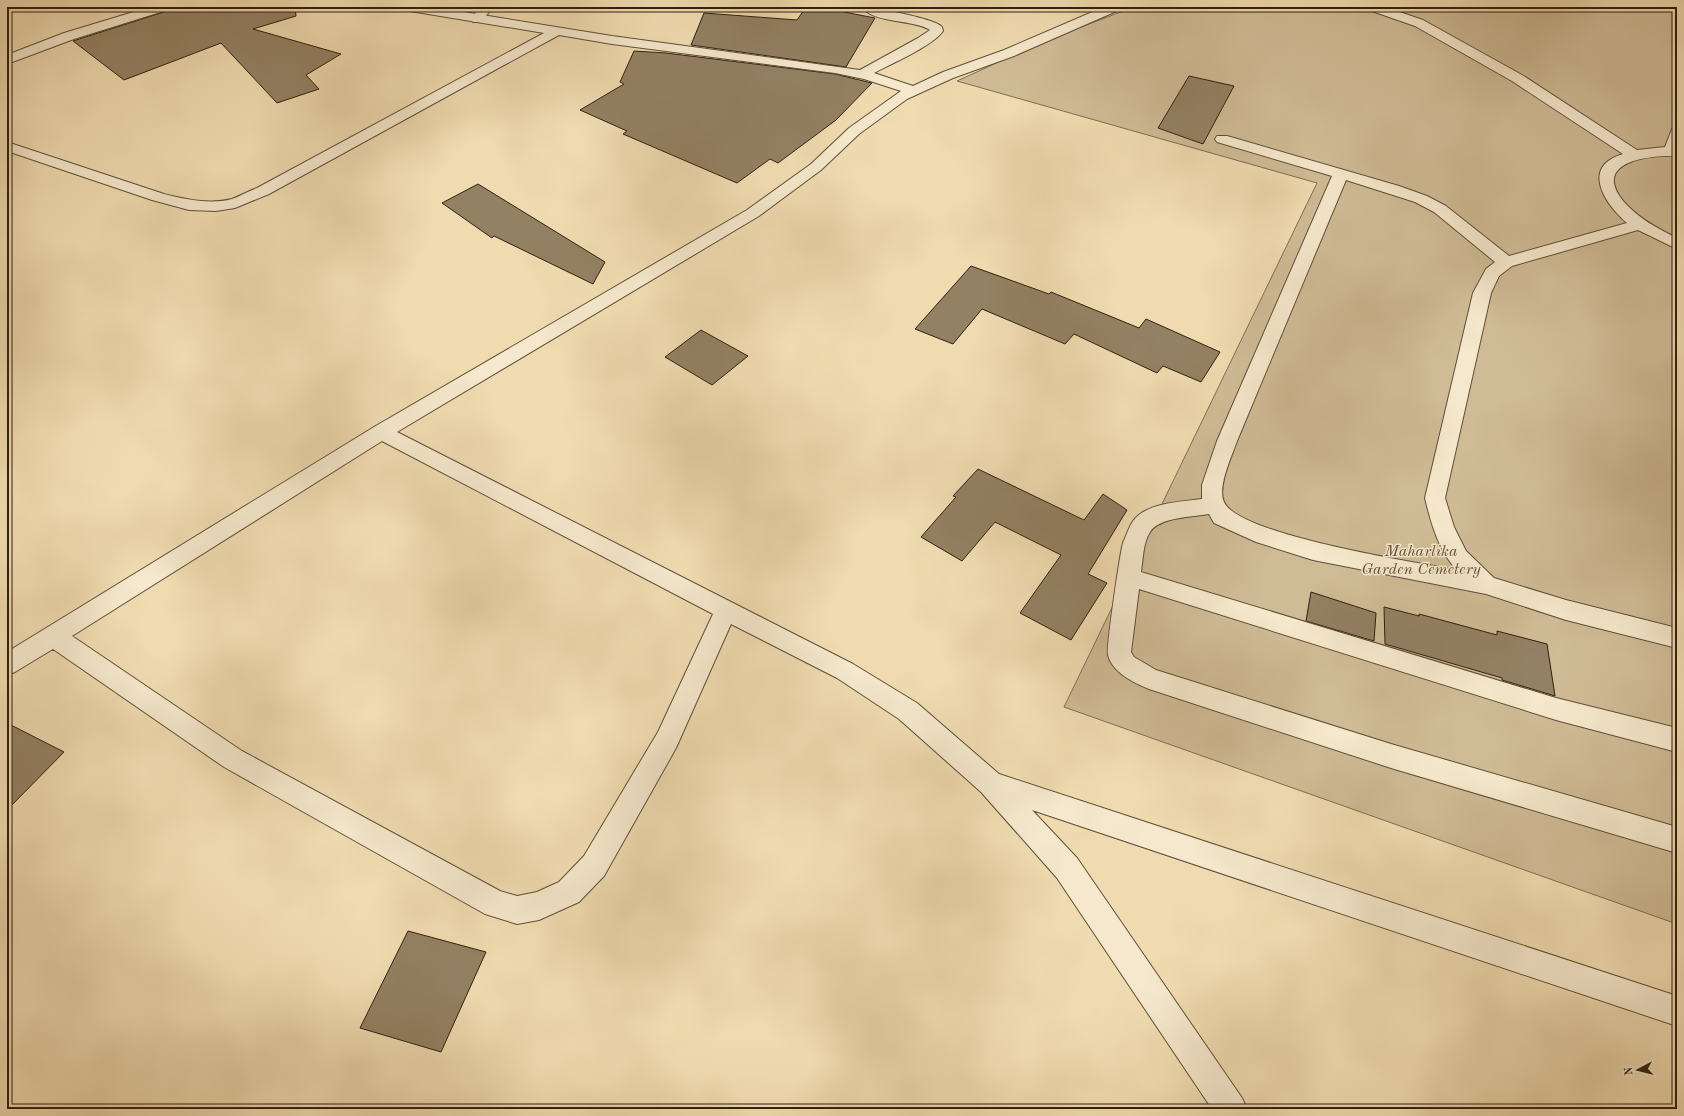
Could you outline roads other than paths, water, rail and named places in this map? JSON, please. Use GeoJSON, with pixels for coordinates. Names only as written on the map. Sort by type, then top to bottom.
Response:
{"type":"FeatureCollection","features":[{"type":"Feature","properties":{"kind":"street"},"geometry":{"type":"LineString","coordinates":[[7,60],[69,36],[163,7]]}},
{"type":"Feature","properties":{"kind":"street"},"geometry":{"type":"LineString","coordinates":[[410,7],[555,32],[788,62],[862,74],[914,91]]}},
{"type":"Feature","properties":{"kind":"street"},"geometry":{"type":"LineString","coordinates":[[477,18],[487,7]]}},
{"type":"Feature","properties":{"kind":"street"},"geometry":{"type":"LineString","coordinates":[[862,74],[923,42],[937,31],[936,27],[927,22],[876,12],[868,7]]}},
{"type":"Feature","properties":{"kind":"street"},"geometry":{"type":"LineString","coordinates":[[7,665],[381,432],[511,357],[753,213],[816,166],[872,117],[902,96],[948,75],[1009,53],[1115,7]]}},
{"type":"Feature","properties":{"kind":"street"},"geometry":{"type":"LineString","coordinates":[[1373,7],[1423,17],[1634,154]]}},
{"type":"Feature","properties":{"kind":"street"},"geometry":{"type":"LineString","coordinates":[[7,146],[158,197],[189,205],[216,206],[235,203],[263,191],[555,32]]}},
{"type":"Feature","properties":{"kind":"street"},"geometry":{"type":"LineString","coordinates":[[1677,132],[1674,152],[1634,154],[1620,159],[1611,167],[1606,176],[1607,187],[1613,199],[1621,208],[1640,224],[1677,244]]}},
{"type":"Feature","properties":{"kind":"street"},"geometry":{"type":"LineString","coordinates":[[1222,139],[1393,189],[1428,203],[1440,209],[1506,262]]}},
{"type":"Feature","properties":{"kind":"street"},"geometry":{"type":"LineString","coordinates":[[1341,174],[1227,441],[1212,485],[1211,495],[1214,506],[1222,517],[1264,536],[1348,558],[1486,585],[1566,610],[1677,638]]}},
{"type":"Feature","properties":{"kind":"street"},"geometry":{"type":"LineString","coordinates":[[1486,585],[1458,557],[1443,527],[1435,498],[1482,293],[1492,273],[1506,262],[1640,224]]}},
{"type":"Feature","properties":{"kind":"street"},"geometry":{"type":"LineString","coordinates":[[381,432],[846,671],[908,711],[990,783],[1067,868],[1231,1109]]}},
{"type":"Feature","properties":{"kind":"street"},"geometry":{"type":"LineString","coordinates":[[1214,506],[1178,510],[1152,516],[1141,526],[1134,544],[1119,654],[1126,664],[1149,678],[1392,756],[1677,840]]}},
{"type":"Feature","properties":{"kind":"street"},"geometry":{"type":"LineString","coordinates":[[1129,577],[1556,708],[1677,740]]}},
{"type":"Feature","properties":{"kind":"street"},"geometry":{"type":"LineString","coordinates":[[53,636],[233,759],[495,904],[517,910],[539,906],[569,892],[594,866],[667,740],[726,610]]}},
{"type":"Feature","properties":{"kind":"street"},"geometry":{"type":"LineString","coordinates":[[990,783],[1677,1011]]}},
{"type":"Feature","properties":{"kind":"park label","name":"Maharlika Garden Cemetery"},"geometry":{"type":"Point","coordinates":[1421,559]}}]}
